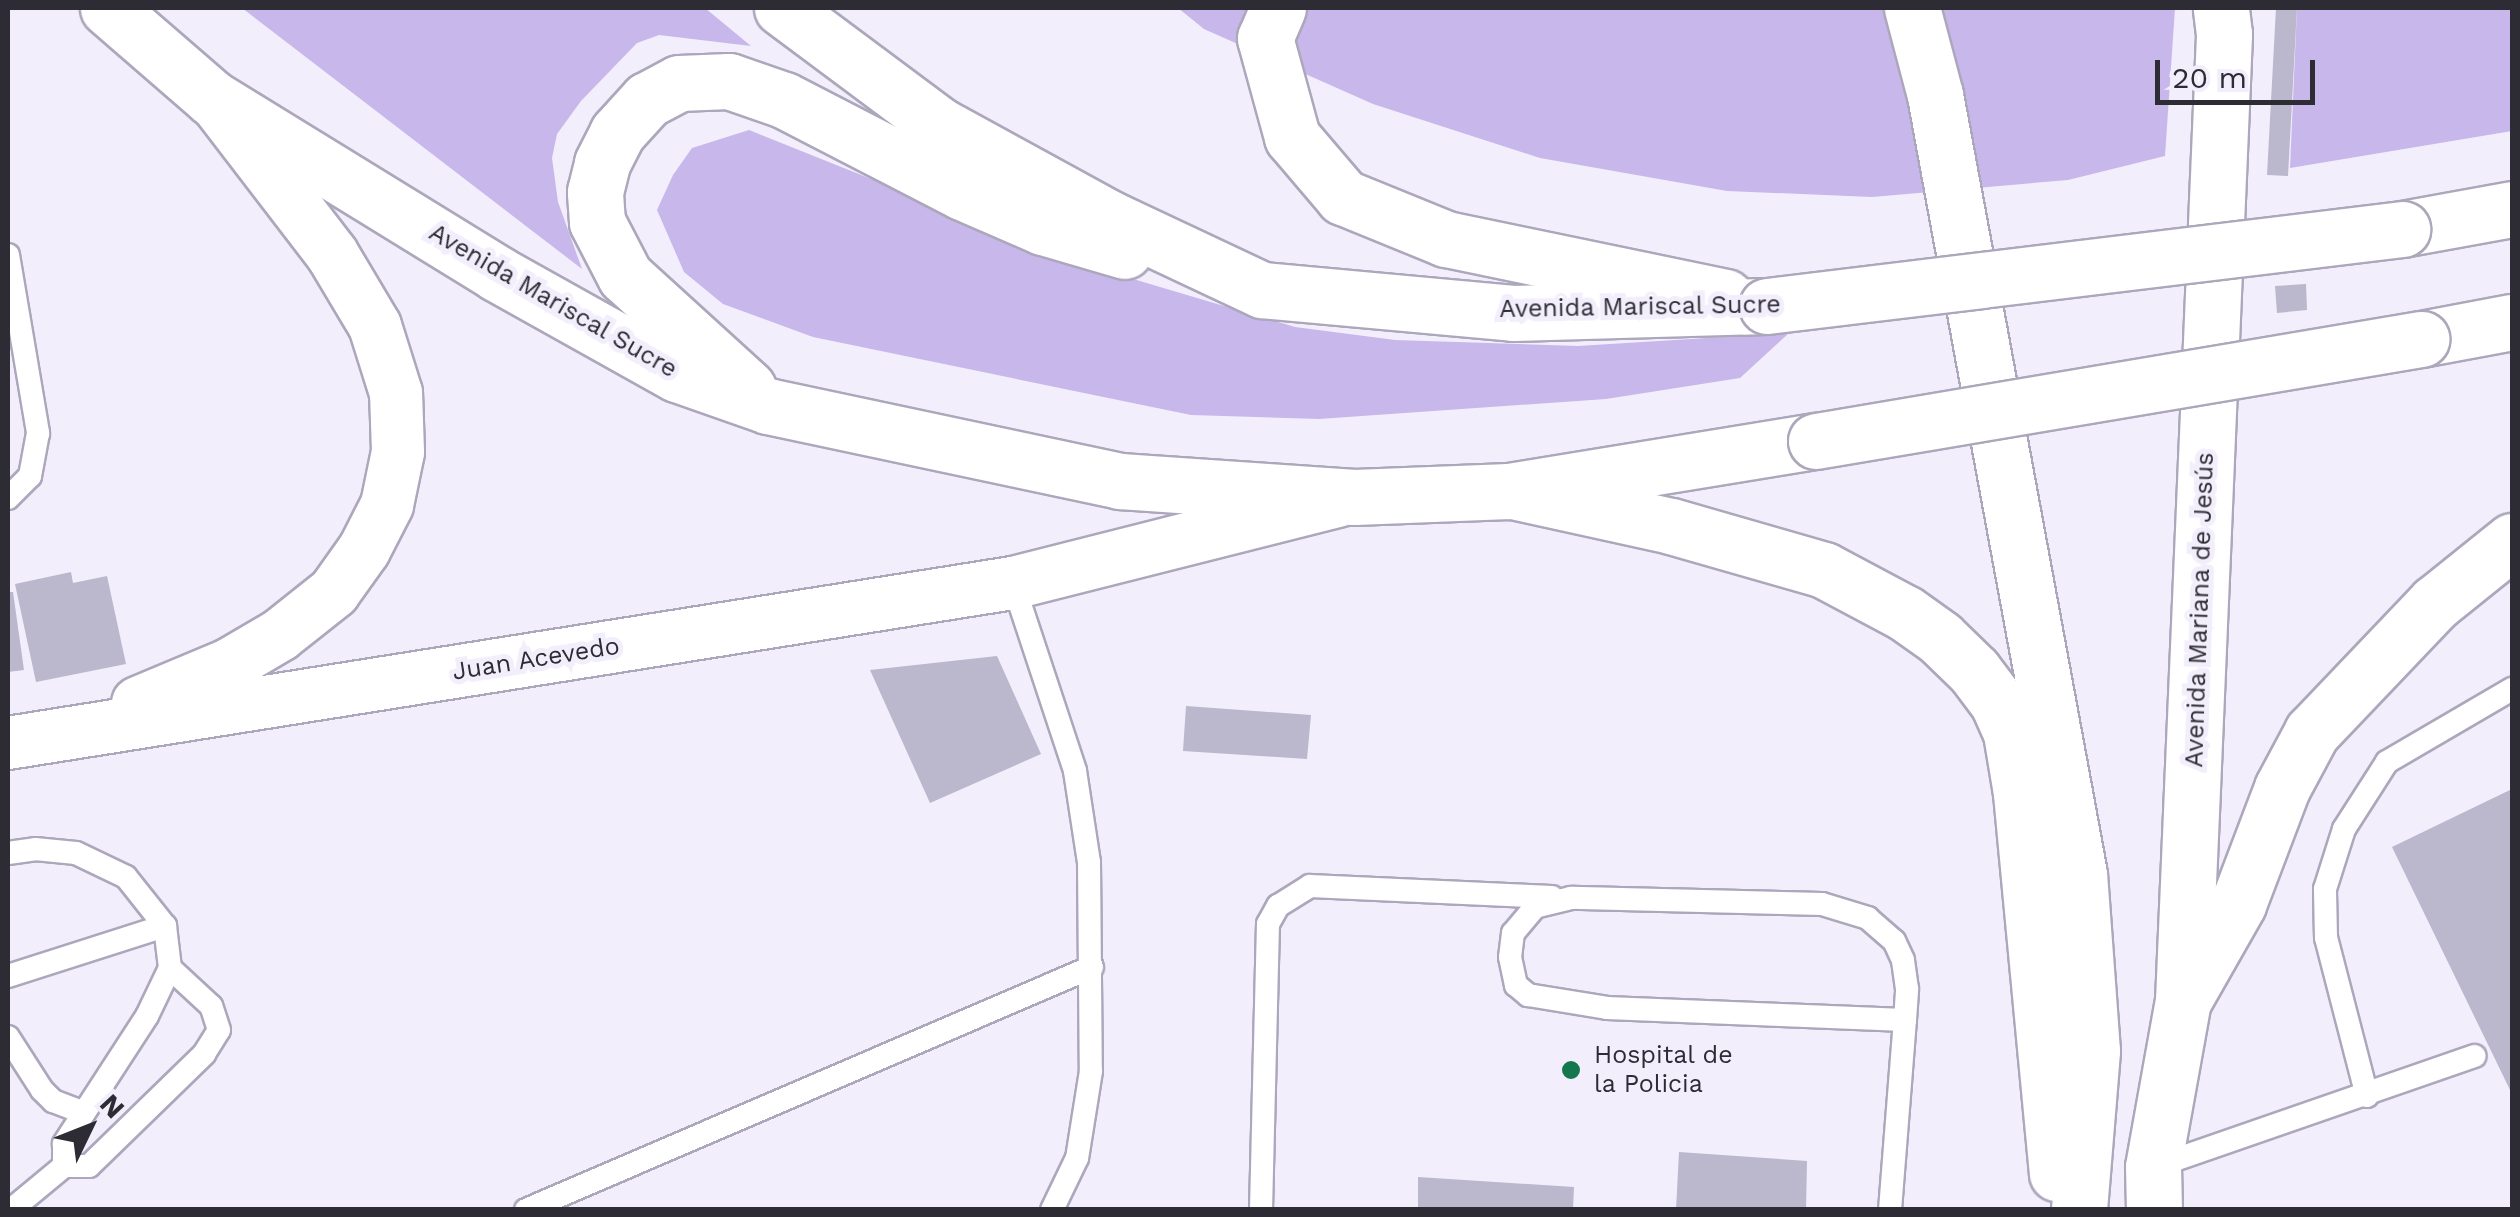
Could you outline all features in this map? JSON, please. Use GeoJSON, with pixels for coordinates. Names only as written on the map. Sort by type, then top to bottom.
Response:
{"type":"FeatureCollection","features":[{"type":"Feature","properties":{"kind":"main road","name":"Avenida Mariscal Sucre"},"geometry":{"type":"LineString","coordinates":[[108,8],[212,98],[596,330],[677,374],[768,406],[1120,481],[1354,496],[1509,490],[2512,322]]}},
{"type":"Feature","properties":{"kind":"main road","name":"Avenida Mariscal Sucre"},"geometry":{"type":"LineString","coordinates":[[782,8],[939,124],[1112,218],[1262,290],[1513,313],[1768,306],[2402,229],[2512,209]]}},
{"type":"Feature","properties":{"kind":"main road"},"geometry":{"type":"LineString","coordinates":[[1278,8],[1265,38],[1292,138],[1343,196],[1446,240],[1768,306]]}},
{"type":"Feature","properties":{"kind":"main road"},"geometry":{"type":"LineString","coordinates":[[1912,8],[1938,114],[2079,874],[2092,1050],[2079,1210]]}},
{"type":"Feature","properties":{"kind":"main road","name":"Avenida Mariana de Jesús"},"geometry":{"type":"LineString","coordinates":[[2154,1188],[2183,1001],[2224,34],[2221,8]]}},
{"type":"Feature","properties":{"kind":"main road"},"geometry":{"type":"LineString","coordinates":[[768,406],[625,276],[597,222],[595,192],[617,133],[647,100],[679,83],[729,81],[784,100],[888,156],[1044,227],[1262,290]]}},
{"type":"Feature","properties":{"kind":"main road"},"geometry":{"type":"LineString","coordinates":[[1509,490],[1671,526],[1824,570],[1867,590],[1940,638],[1997,701],[2012,734],[2022,794],[2060,1210]]}},
{"type":"Feature","properties":{"kind":"main road"},"geometry":{"type":"LineString","coordinates":[[2183,1001],[2238,904],[2282,788],[2312,732],[2425,612],[2512,540]]}},
{"type":"Feature","properties":{"kind":"street","name":"Juan Acevedo"},"geometry":{"type":"LineString","coordinates":[[33,740],[229,665],[280,635],[334,592],[364,550],[386,505],[398,452],[396,393],[375,326],[332,254],[212,98]]}},
{"type":"Feature","properties":{"kind":"street","name":"Avenida Mariscal Sucre"},"geometry":{"type":"LineString","coordinates":[[1013,583],[1354,496]]}},
{"type":"Feature","properties":{"kind":"street","name":"Juan Acevedo"},"geometry":{"type":"LineString","coordinates":[[33,740],[1013,583]]}},
{"type":"Feature","properties":{"kind":"lane"},"geometry":{"type":"LineString","coordinates":[[8,255],[38,433],[30,476],[8,498]]}},
{"type":"Feature","properties":{"kind":"lane"},"geometry":{"type":"LineString","coordinates":[[1013,583],[1075,771],[1089,862],[1092,1071],[1077,1158],[1052,1210]]}},
{"type":"Feature","properties":{"kind":"lane"},"geometry":{"type":"LineString","coordinates":[[2367,1096],[2326,938],[2326,889],[2344,829],[2386,762],[2512,689]]}},
{"type":"Feature","properties":{"kind":"lane"},"geometry":{"type":"LineString","coordinates":[[8,853],[36,849],[76,853],[126,877],[165,926],[170,968],[147,1016],[64,1144],[64,1166]]}},
{"type":"Feature","properties":{"kind":"lane"},"geometry":{"type":"LineString","coordinates":[[1261,1210],[1268,924],[1278,906],[1310,886],[1822,904],[1868,918],[1894,941],[1903,960],[1905,1020],[1890,1210]]}},
{"type":"Feature","properties":{"kind":"lane"},"geometry":{"type":"LineString","coordinates":[[1571,898],[1535,908],[1513,933],[1510,957],[1516,984],[1528,995],[1607,1008],[1905,1020]]}},
{"type":"Feature","properties":{"kind":"lane"},"geometry":{"type":"LineString","coordinates":[[8,976],[165,926]]}},
{"type":"Feature","properties":{"kind":"lane"},"geometry":{"type":"LineString","coordinates":[[526,1210],[1092,967]]}},
{"type":"Feature","properties":{"kind":"lane"},"geometry":{"type":"LineString","coordinates":[[11,1210],[64,1166],[89,1166],[169,1092],[219,1030],[211,1006],[170,968]]}},
{"type":"Feature","properties":{"kind":"lane"},"geometry":{"type":"LineString","coordinates":[[8,1037],[53,1101],[84,1113]]}},
{"type":"Feature","properties":{"kind":"lane"},"geometry":{"type":"LineString","coordinates":[[2154,1188],[2367,1096],[2474,1056]]}},
{"type":"Feature","properties":{"kind":"shaded area"},"geometry":{"type":"Polygon","coordinates":[[[242,8],[705,8],[751,46],[659,35],[637,43],[581,101],[557,134],[552,158],[558,202],[582,269],[242,8]]]}},
{"type":"Feature","properties":{"kind":"shaded area"},"geometry":{"type":"Polygon","coordinates":[[[1178,8],[2175,8],[2165,156],[2068,180],[1872,197],[1727,191],[1540,158],[1373,104],[1204,29],[1178,8]]]}},
{"type":"Feature","properties":{"kind":"shaded area"},"geometry":{"type":"Polygon","coordinates":[[[2297,8],[2512,8],[2512,131],[2290,168],[2297,8]]]}},
{"type":"Feature","properties":{"kind":"shaded area"},"geometry":{"type":"Polygon","coordinates":[[[749,130],[1086,265],[1295,327],[1395,340],[1578,346],[1789,333],[1740,378],[1606,399],[1319,419],[1191,415],[813,337],[723,304],[684,272],[657,210],[673,175],[692,148],[749,130]]]}},
{"type":"Feature","properties":{"kind":"building"},"geometry":{"type":"Polygon","coordinates":[[[2276,8],[2297,8],[2288,176],[2267,175],[2276,8]]]}},
{"type":"Feature","properties":{"kind":"building"},"geometry":{"type":"Polygon","coordinates":[[[2306,284],[2307,310],[2277,313],[2275,286],[2306,284]]]}},
{"type":"Feature","properties":{"kind":"building"},"geometry":{"type":"Polygon","coordinates":[[[71,572],[73,583],[107,576],[126,664],[36,682],[15,584],[71,572]]]}},
{"type":"Feature","properties":{"kind":"building"},"geometry":{"type":"Polygon","coordinates":[[[8,592],[13,592],[24,670],[8,672],[8,592]]]}},
{"type":"Feature","properties":{"kind":"building"},"geometry":{"type":"Polygon","coordinates":[[[997,656],[1041,754],[930,803],[870,670],[997,656]]]}},
{"type":"Feature","properties":{"kind":"building"},"geometry":{"type":"Polygon","coordinates":[[[1186,706],[1311,715],[1307,759],[1183,751],[1186,706]]]}},
{"type":"Feature","properties":{"kind":"building"},"geometry":{"type":"Polygon","coordinates":[[[2512,789],[2512,1094],[2392,847],[2512,789]]]}},
{"type":"Feature","properties":{"kind":"building","name":"Hospital de la Policia"},"geometry":{"type":"Polygon","coordinates":[[[1679,1152],[1807,1161],[1806,1210],[1676,1210],[1679,1152]]]}},
{"type":"Feature","properties":{"kind":"building"},"geometry":{"type":"Polygon","coordinates":[[[1418,1177],[1574,1187],[1573,1210],[1418,1210],[1418,1177]]]}},
{"type":"Feature","properties":{"kind":"place","name":"Hospital de la Policia"},"geometry":{"type":"Point","coordinates":[1571,1070]}}]}
